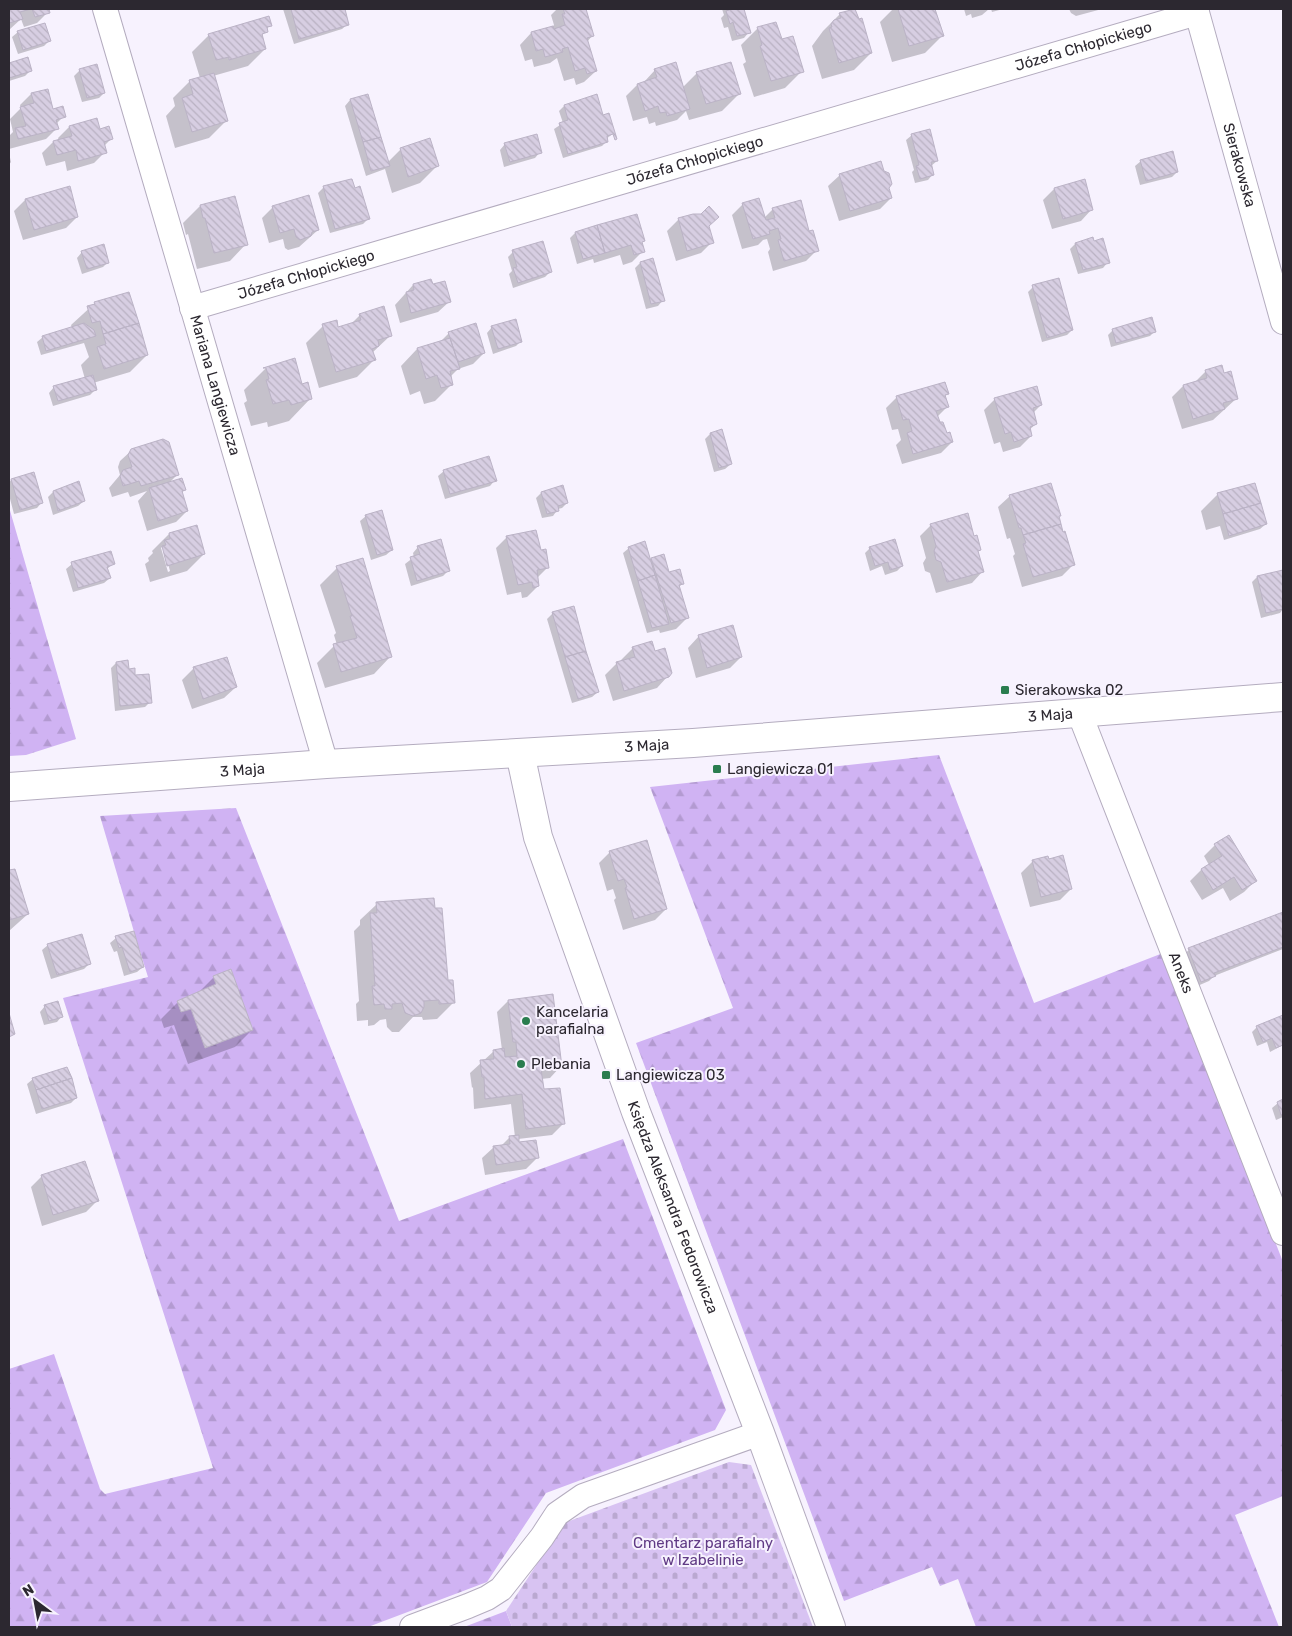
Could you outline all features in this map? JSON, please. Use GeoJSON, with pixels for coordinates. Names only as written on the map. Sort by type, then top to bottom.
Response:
{"type":"FeatureCollection","features":[{"type":"Feature","properties":{"kind":"street","name":"Mariana Langiewicza"},"geometry":{"type":"LineString","coordinates":[[105,9],[326,764]]}},
{"type":"Feature","properties":{"kind":"street","name":"Józefa Chłopickiego"},"geometry":{"type":"LineString","coordinates":[[192,308],[1196,11]]}},
{"type":"Feature","properties":{"kind":"street","name":"Sierakowska"},"geometry":{"type":"LineString","coordinates":[[1196,11],[1283,322]]}},
{"type":"Feature","properties":{"kind":"street","name":"3 Maja"},"geometry":{"type":"LineString","coordinates":[[9,787],[326,764],[713,741],[1283,697]]}},
{"type":"Feature","properties":{"kind":"street","name":"Aneks"},"geometry":{"type":"LineString","coordinates":[[1079,712],[1283,1233]]}},
{"type":"Feature","properties":{"kind":"street","name":"Księdza Aleksandra Fedorowicza"},"geometry":{"type":"LineString","coordinates":[[520,753],[538,838],[636,1112],[760,1433],[831,1627]]}},
{"type":"Feature","properties":{"kind":"street"},"geometry":{"type":"LineString","coordinates":[[412,1627],[487,1598],[500,1589],[542,1537],[557,1514],[583,1496],[760,1433]]}},
{"type":"Feature","properties":{"kind":"green space"},"geometry":{"type":"Polygon","coordinates":[[[9,507],[76,739],[26,755],[9,756],[9,507]]]}},
{"type":"Feature","properties":{"kind":"green space"},"geometry":{"type":"Polygon","coordinates":[[[939,755],[1034,1003],[1163,953],[1283,1262],[1283,1496],[1235,1515],[1279,1627],[976,1627],[958,1579],[940,1586],[932,1567],[844,1601],[636,1043],[733,1008],[650,787],[939,755]]]}},
{"type":"Feature","properties":{"kind":"green space"},"geometry":{"type":"Polygon","coordinates":[[[236,808],[399,1221],[623,1139],[726,1410],[715,1430],[546,1493],[487,1582],[368,1627],[9,1627],[9,1369],[54,1354],[100,1489],[105,1494],[213,1468],[63,998],[148,977],[100,816],[236,808]]]}},
{"type":"Feature","properties":{"kind":"green space","name":"Cmentarz parafialny w Izabelinie"},"geometry":{"type":"Polygon","coordinates":[[[729,1462],[751,1465],[813,1627],[512,1627],[506,1611],[564,1523],[729,1462]]]}},
{"type":"Feature","properties":{"kind":"green space"},"geometry":{"type":"Polygon","coordinates":[[[506,1611],[512,1627],[464,1627],[506,1611]]]}},
{"type":"Feature","properties":{"kind":"building"},"geometry":{"type":"Polygon","coordinates":[[[9,9],[31,9],[20,12],[23,19],[9,23],[9,9]]]}},
{"type":"Feature","properties":{"kind":"building"},"geometry":{"type":"Polygon","coordinates":[[[32,9],[49,9],[50,13],[35,17],[32,9]]]}},
{"type":"Feature","properties":{"kind":"building"},"geometry":{"type":"Polygon","coordinates":[[[291,9],[345,9],[349,25],[299,39],[291,9]]]}},
{"type":"Feature","properties":{"kind":"building"},"geometry":{"type":"Polygon","coordinates":[[[563,9],[586,9],[594,36],[587,38],[597,71],[587,74],[585,68],[575,71],[568,47],[562,49],[563,52],[545,57],[543,49],[536,51],[531,32],[553,26],[554,29],[565,25],[562,14],[565,14],[563,9]]]}},
{"type":"Feature","properties":{"kind":"building"},"geometry":{"type":"Polygon","coordinates":[[[729,9],[744,9],[751,33],[737,36],[733,22],[730,24],[726,11],[729,9]]]}},
{"type":"Feature","properties":{"kind":"building"},"geometry":{"type":"Polygon","coordinates":[[[855,9],[859,19],[862,18],[872,53],[839,63],[829,28],[832,27],[831,24],[834,20],[841,18],[839,13],[855,9]]]}},
{"type":"Feature","properties":{"kind":"building"},"geometry":{"type":"Polygon","coordinates":[[[898,9],[935,9],[944,36],[909,46],[898,9]]]}},
{"type":"Feature","properties":{"kind":"building"},"geometry":{"type":"Polygon","coordinates":[[[269,16],[272,26],[267,27],[268,32],[262,34],[266,49],[229,60],[229,57],[216,60],[208,34],[269,16]]]}},
{"type":"Feature","properties":{"kind":"building"},"geometry":{"type":"Polygon","coordinates":[[[776,22],[782,39],[793,36],[804,72],[771,81],[760,46],[762,45],[757,27],[776,22]]]}},
{"type":"Feature","properties":{"kind":"building"},"geometry":{"type":"Polygon","coordinates":[[[45,23],[51,41],[23,50],[17,31],[45,23]]]}},
{"type":"Feature","properties":{"kind":"building"},"geometry":{"type":"Polygon","coordinates":[[[28,57],[32,71],[9,78],[9,63],[28,57]]]}},
{"type":"Feature","properties":{"kind":"building"},"geometry":{"type":"Polygon","coordinates":[[[676,62],[690,109],[667,116],[666,112],[660,113],[658,106],[645,111],[637,84],[657,77],[654,69],[676,62]]]}},
{"type":"Feature","properties":{"kind":"building"},"geometry":{"type":"Polygon","coordinates":[[[731,62],[741,94],[706,104],[696,72],[731,62]]]}},
{"type":"Feature","properties":{"kind":"building"},"geometry":{"type":"Polygon","coordinates":[[[97,64],[105,93],[87,98],[79,69],[97,64]]]}},
{"type":"Feature","properties":{"kind":"building"},"geometry":{"type":"Polygon","coordinates":[[[214,73],[228,121],[192,132],[182,98],[193,94],[189,80],[214,73]]]}},
{"type":"Feature","properties":{"kind":"building"},"geometry":{"type":"Polygon","coordinates":[[[48,89],[53,109],[63,106],[66,117],[56,120],[59,129],[18,139],[15,128],[26,126],[20,107],[34,103],[31,93],[48,89]]]}},
{"type":"Feature","properties":{"kind":"building"},"geometry":{"type":"Polygon","coordinates":[[[368,94],[381,137],[363,142],[350,99],[368,94]]]}},
{"type":"Feature","properties":{"kind":"building"},"geometry":{"type":"Polygon","coordinates":[[[597,94],[603,115],[609,113],[617,139],[615,140],[613,134],[607,136],[608,142],[568,154],[559,123],[568,120],[564,105],[597,94]]]}},
{"type":"Feature","properties":{"kind":"building"},"geometry":{"type":"Polygon","coordinates":[[[97,118],[100,129],[109,126],[113,139],[104,142],[107,153],[78,161],[76,150],[57,155],[53,141],[72,136],[69,126],[97,118]]]}},
{"type":"Feature","properties":{"kind":"building"},"geometry":{"type":"Polygon","coordinates":[[[930,129],[938,161],[931,162],[934,175],[920,179],[916,166],[919,165],[911,134],[930,129]]]}},
{"type":"Feature","properties":{"kind":"building"},"geometry":{"type":"Polygon","coordinates":[[[537,134],[542,153],[510,162],[504,143],[537,134]]]}},
{"type":"Feature","properties":{"kind":"building"},"geometry":{"type":"Polygon","coordinates":[[[381,137],[390,166],[371,171],[363,142],[381,137]]]}},
{"type":"Feature","properties":{"kind":"building"},"geometry":{"type":"Polygon","coordinates":[[[430,138],[439,166],[408,177],[400,148],[430,138]]]}},
{"type":"Feature","properties":{"kind":"building"},"geometry":{"type":"Polygon","coordinates":[[[1173,151],[1178,172],[1146,181],[1140,160],[1173,151]]]}},
{"type":"Feature","properties":{"kind":"building"},"geometry":{"type":"Polygon","coordinates":[[[881,161],[884,171],[889,173],[892,184],[889,188],[892,198],[850,211],[839,174],[881,161]]]}},
{"type":"Feature","properties":{"kind":"building"},"geometry":{"type":"Polygon","coordinates":[[[352,179],[355,188],[360,186],[370,219],[335,229],[323,186],[352,179]]]}},
{"type":"Feature","properties":{"kind":"building"},"geometry":{"type":"Polygon","coordinates":[[[1085,179],[1093,210],[1063,219],[1054,188],[1085,179]]]}},
{"type":"Feature","properties":{"kind":"building"},"geometry":{"type":"Polygon","coordinates":[[[70,186],[78,217],[34,230],[25,199],[70,186]]]}},
{"type":"Feature","properties":{"kind":"building"},"geometry":{"type":"Polygon","coordinates":[[[309,195],[319,230],[312,232],[311,236],[300,240],[296,237],[294,229],[280,233],[272,206],[309,195]]]}},
{"type":"Feature","properties":{"kind":"building"},"geometry":{"type":"Polygon","coordinates":[[[235,196],[248,245],[214,253],[200,205],[235,196]]]}},
{"type":"Feature","properties":{"kind":"building"},"geometry":{"type":"Polygon","coordinates":[[[759,198],[766,220],[775,218],[772,208],[801,200],[809,231],[813,230],[819,251],[784,261],[778,240],[781,239],[778,228],[769,231],[770,234],[753,239],[742,203],[759,198]]]}},
{"type":"Feature","properties":{"kind":"building"},"geometry":{"type":"Polygon","coordinates":[[[709,206],[719,217],[709,226],[714,243],[687,251],[678,218],[701,214],[709,206]]]}},
{"type":"Feature","properties":{"kind":"building"},"geometry":{"type":"Polygon","coordinates":[[[637,214],[645,241],[642,242],[645,252],[634,255],[631,245],[605,253],[597,225],[637,214]]]}},
{"type":"Feature","properties":{"kind":"building"},"geometry":{"type":"Polygon","coordinates":[[[597,225],[605,253],[583,259],[575,232],[597,225]]]}},
{"type":"Feature","properties":{"kind":"building"},"geometry":{"type":"Polygon","coordinates":[[[1093,237],[1094,241],[1103,238],[1110,263],[1083,270],[1075,243],[1093,237]]]}},
{"type":"Feature","properties":{"kind":"building"},"geometry":{"type":"Polygon","coordinates":[[[543,241],[552,272],[518,283],[513,268],[517,267],[512,250],[543,241]]]}},
{"type":"Feature","properties":{"kind":"building"},"geometry":{"type":"Polygon","coordinates":[[[104,244],[109,263],[87,269],[81,251],[104,244]]]}},
{"type":"Feature","properties":{"kind":"building"},"geometry":{"type":"Polygon","coordinates":[[[653,258],[665,301],[651,304],[640,262],[653,258]]]}},
{"type":"Feature","properties":{"kind":"building"},"geometry":{"type":"Polygon","coordinates":[[[1059,278],[1073,330],[1047,338],[1032,285],[1059,278]]]}},
{"type":"Feature","properties":{"kind":"building"},"geometry":{"type":"Polygon","coordinates":[[[431,279],[433,284],[445,281],[451,302],[411,313],[406,292],[414,290],[413,284],[431,279]]]}},
{"type":"Feature","properties":{"kind":"building"},"geometry":{"type":"Polygon","coordinates":[[[129,292],[139,323],[103,334],[100,321],[92,323],[87,306],[95,304],[94,302],[129,292]]]}},
{"type":"Feature","properties":{"kind":"building"},"geometry":{"type":"Polygon","coordinates":[[[384,306],[392,336],[378,340],[379,346],[372,349],[376,360],[336,372],[322,324],[337,320],[338,327],[361,320],[359,314],[384,306]]]}},
{"type":"Feature","properties":{"kind":"building"},"geometry":{"type":"Polygon","coordinates":[[[1152,317],[1156,332],[1116,343],[1112,329],[1152,317]]]}},
{"type":"Feature","properties":{"kind":"building"},"geometry":{"type":"Polygon","coordinates":[[[516,319],[522,342],[498,349],[491,326],[516,319]]]}},
{"type":"Feature","properties":{"kind":"building"},"geometry":{"type":"Polygon","coordinates":[[[84,323],[94,330],[96,336],[46,351],[42,336],[84,323]]]}},
{"type":"Feature","properties":{"kind":"building"},"geometry":{"type":"Polygon","coordinates":[[[139,323],[148,355],[104,369],[97,347],[106,344],[103,334],[139,323]]]}},
{"type":"Feature","properties":{"kind":"building"},"geometry":{"type":"Polygon","coordinates":[[[476,323],[485,353],[458,362],[448,332],[476,323]]]}},
{"type":"Feature","properties":{"kind":"building"},"geometry":{"type":"Polygon","coordinates":[[[450,338],[460,369],[450,371],[453,385],[441,388],[437,375],[426,379],[417,348],[450,338]]]}},
{"type":"Feature","properties":{"kind":"building"},"geometry":{"type":"Polygon","coordinates":[[[295,358],[302,384],[308,382],[312,399],[291,405],[289,400],[273,404],[266,380],[269,379],[266,368],[263,368],[295,358]]]}},
{"type":"Feature","properties":{"kind":"building"},"geometry":{"type":"Polygon","coordinates":[[[1222,365],[1224,373],[1231,371],[1238,399],[1223,403],[1225,409],[1193,419],[1183,385],[1207,378],[1205,370],[1222,365]]]}},
{"type":"Feature","properties":{"kind":"building"},"geometry":{"type":"Polygon","coordinates":[[[93,375],[97,390],[58,401],[53,386],[93,375]]]}},
{"type":"Feature","properties":{"kind":"building"},"geometry":{"type":"Polygon","coordinates":[[[945,382],[949,394],[945,395],[949,407],[936,411],[947,433],[950,432],[953,442],[913,454],[907,433],[912,431],[909,419],[903,420],[896,396],[945,382]]]}},
{"type":"Feature","properties":{"kind":"building"},"geometry":{"type":"Polygon","coordinates":[[[1037,386],[1042,405],[1033,408],[1037,424],[1030,427],[1032,436],[1014,442],[1011,432],[1005,434],[994,398],[1037,386]]]}},
{"type":"Feature","properties":{"kind":"building"},"geometry":{"type":"Polygon","coordinates":[[[722,429],[732,464],[719,468],[710,433],[722,429]]]}},
{"type":"Feature","properties":{"kind":"building"},"geometry":{"type":"Polygon","coordinates":[[[163,439],[169,442],[179,475],[141,486],[139,481],[123,486],[120,476],[123,470],[132,467],[128,455],[131,449],[163,439]]]}},
{"type":"Feature","properties":{"kind":"building"},"geometry":{"type":"Polygon","coordinates":[[[489,456],[497,481],[450,494],[443,470],[489,456]]]}},
{"type":"Feature","properties":{"kind":"building"},"geometry":{"type":"Polygon","coordinates":[[[34,472],[43,503],[20,510],[11,479],[34,472]]]}},
{"type":"Feature","properties":{"kind":"building"},"geometry":{"type":"Polygon","coordinates":[[[182,478],[186,490],[182,491],[188,511],[158,521],[149,488],[182,478]]]}},
{"type":"Feature","properties":{"kind":"building"},"geometry":{"type":"Polygon","coordinates":[[[79,481],[85,501],[58,511],[53,491],[79,481]]]}},
{"type":"Feature","properties":{"kind":"building"},"geometry":{"type":"Polygon","coordinates":[[[1051,483],[1061,516],[1059,516],[1061,524],[1023,535],[1009,495],[1051,483]]]}},
{"type":"Feature","properties":{"kind":"building"},"geometry":{"type":"Polygon","coordinates":[[[1255,483],[1261,503],[1223,514],[1217,493],[1255,483]]]}},
{"type":"Feature","properties":{"kind":"building"},"geometry":{"type":"Polygon","coordinates":[[[563,485],[568,503],[558,506],[559,511],[547,514],[541,492],[563,485]]]}},
{"type":"Feature","properties":{"kind":"building"},"geometry":{"type":"Polygon","coordinates":[[[1261,503],[1267,524],[1229,536],[1223,514],[1261,503]]]}},
{"type":"Feature","properties":{"kind":"building"},"geometry":{"type":"Polygon","coordinates":[[[382,510],[393,550],[377,555],[365,515],[382,510]]]}},
{"type":"Feature","properties":{"kind":"building"},"geometry":{"type":"Polygon","coordinates":[[[968,513],[974,536],[977,535],[981,550],[978,551],[984,572],[947,582],[941,562],[936,560],[934,551],[936,546],[930,524],[968,513]]]}},
{"type":"Feature","properties":{"kind":"building"},"geometry":{"type":"Polygon","coordinates":[[[1061,524],[1063,532],[1065,531],[1075,565],[1033,577],[1023,544],[1026,543],[1023,535],[1061,524]]]}},
{"type":"Feature","properties":{"kind":"building"},"geometry":{"type":"Polygon","coordinates":[[[197,525],[205,554],[167,566],[162,546],[166,545],[164,540],[170,539],[169,533],[197,525]]]}},
{"type":"Feature","properties":{"kind":"building"},"geometry":{"type":"Polygon","coordinates":[[[536,530],[541,550],[546,549],[549,568],[537,570],[539,586],[533,588],[532,582],[518,585],[506,536],[536,530]]]}},
{"type":"Feature","properties":{"kind":"building"},"geometry":{"type":"Polygon","coordinates":[[[441,539],[450,571],[417,581],[410,557],[420,554],[417,546],[441,539]]]}},
{"type":"Feature","properties":{"kind":"building"},"geometry":{"type":"Polygon","coordinates":[[[895,539],[903,566],[890,570],[888,562],[875,566],[869,547],[895,539]]]}},
{"type":"Feature","properties":{"kind":"building"},"geometry":{"type":"Polygon","coordinates":[[[645,541],[655,575],[638,581],[628,547],[645,541]]]}},
{"type":"Feature","properties":{"kind":"building"},"geometry":{"type":"Polygon","coordinates":[[[111,551],[115,564],[107,567],[111,578],[78,588],[71,562],[111,551]]]}},
{"type":"Feature","properties":{"kind":"building"},"geometry":{"type":"Polygon","coordinates":[[[664,554],[669,572],[680,569],[684,584],[679,585],[689,618],[671,623],[651,558],[664,554]]]}},
{"type":"Feature","properties":{"kind":"building"},"geometry":{"type":"Polygon","coordinates":[[[363,558],[392,657],[341,672],[333,644],[357,638],[336,566],[363,558]]]}},
{"type":"Feature","properties":{"kind":"building"},"geometry":{"type":"Polygon","coordinates":[[[1283,570],[1283,609],[1266,613],[1257,576],[1283,570]]]}},
{"type":"Feature","properties":{"kind":"building"},"geometry":{"type":"Polygon","coordinates":[[[655,575],[669,624],[652,628],[638,581],[655,575]]]}},
{"type":"Feature","properties":{"kind":"building"},"geometry":{"type":"Polygon","coordinates":[[[574,606],[586,651],[565,657],[552,612],[574,606]]]}},
{"type":"Feature","properties":{"kind":"building"},"geometry":{"type":"Polygon","coordinates":[[[733,625],[742,657],[707,668],[698,635],[733,625]]]}},
{"type":"Feature","properties":{"kind":"building"},"geometry":{"type":"Polygon","coordinates":[[[652,641],[655,651],[665,648],[672,673],[669,677],[624,691],[616,662],[635,657],[632,647],[652,641]]]}},
{"type":"Feature","properties":{"kind":"building"},"geometry":{"type":"Polygon","coordinates":[[[586,651],[599,692],[578,699],[565,657],[586,651]]]}},
{"type":"Feature","properties":{"kind":"building"},"geometry":{"type":"Polygon","coordinates":[[[227,657],[237,687],[203,699],[193,667],[227,657]]]}},
{"type":"Feature","properties":{"kind":"building"},"geometry":{"type":"Polygon","coordinates":[[[128,660],[129,669],[135,668],[135,675],[149,674],[152,703],[120,706],[116,662],[128,660]]]}},
{"type":"Feature","properties":{"kind":"building"},"geometry":{"type":"Polygon","coordinates":[[[1229,835],[1257,881],[1242,890],[1234,877],[1213,890],[1201,869],[1222,856],[1214,844],[1229,835]]]}},
{"type":"Feature","properties":{"kind":"building"},"geometry":{"type":"Polygon","coordinates":[[[647,840],[667,909],[634,919],[625,888],[627,887],[624,879],[618,881],[609,851],[647,840]]]}},
{"type":"Feature","properties":{"kind":"building"},"geometry":{"type":"Polygon","coordinates":[[[1063,855],[1072,889],[1041,897],[1032,860],[1048,856],[1049,859],[1063,855]]]}},
{"type":"Feature","properties":{"kind":"building"},"geometry":{"type":"Polygon","coordinates":[[[15,869],[29,914],[9,920],[9,870],[15,869]]]}},
{"type":"Feature","properties":{"kind":"building"},"geometry":{"type":"Polygon","coordinates":[[[434,898],[435,908],[442,908],[448,980],[453,980],[455,1003],[439,1004],[439,1000],[424,1001],[421,1013],[413,1016],[405,1013],[402,1003],[392,1004],[392,1009],[385,1009],[384,1004],[374,1005],[372,986],[375,986],[370,913],[377,913],[376,902],[434,898]]]}},
{"type":"Feature","properties":{"kind":"building"},"geometry":{"type":"Polygon","coordinates":[[[1283,912],[1283,947],[1214,973],[1216,976],[1201,982],[1188,948],[1283,912]]]}},
{"type":"Feature","properties":{"kind":"building"},"geometry":{"type":"Polygon","coordinates":[[[134,931],[144,967],[130,972],[122,947],[119,948],[115,936],[134,931]]]}},
{"type":"Feature","properties":{"kind":"building"},"geometry":{"type":"Polygon","coordinates":[[[82,934],[91,964],[57,975],[47,944],[82,934]]]}},
{"type":"Feature","properties":{"kind":"building"},"geometry":{"type":"Polygon","coordinates":[[[231,969],[253,1030],[205,1048],[191,1009],[181,1012],[177,1001],[216,984],[213,976],[231,969]]]}},
{"type":"Feature","properties":{"kind":"building","name":"Plebania"},"geometry":{"type":"Polygon","coordinates":[[[553,994],[562,1067],[541,1069],[544,1089],[560,1088],[565,1124],[526,1129],[522,1094],[485,1099],[484,1077],[482,1077],[480,1060],[494,1059],[493,1050],[504,1048],[505,1057],[517,1056],[516,1042],[513,1042],[508,1000],[553,994]]]}},
{"type":"Feature","properties":{"kind":"building"},"geometry":{"type":"Polygon","coordinates":[[[58,1001],[63,1017],[49,1021],[44,1005],[58,1001]]]}},
{"type":"Feature","properties":{"kind":"building"},"geometry":{"type":"Polygon","coordinates":[[[9,1013],[15,1034],[9,1037],[9,1013]]]}},
{"type":"Feature","properties":{"kind":"building"},"geometry":{"type":"Polygon","coordinates":[[[1283,1015],[1283,1045],[1276,1048],[1272,1038],[1263,1042],[1256,1026],[1283,1015]]]}},
{"type":"Feature","properties":{"kind":"building"},"geometry":{"type":"Polygon","coordinates":[[[67,1067],[72,1078],[36,1090],[32,1078],[67,1067]]]}},
{"type":"Feature","properties":{"kind":"building"},"geometry":{"type":"Polygon","coordinates":[[[72,1078],[77,1098],[42,1109],[36,1090],[72,1078]]]}},
{"type":"Feature","properties":{"kind":"building"},"geometry":{"type":"Polygon","coordinates":[[[1283,1099],[1283,1115],[1281,1115],[1277,1102],[1283,1099]]]}},
{"type":"Feature","properties":{"kind":"building"},"geometry":{"type":"Polygon","coordinates":[[[519,1135],[519,1142],[536,1140],[539,1158],[496,1165],[493,1146],[510,1144],[509,1136],[519,1135]]]}},
{"type":"Feature","properties":{"kind":"building"},"geometry":{"type":"Polygon","coordinates":[[[85,1161],[99,1201],[53,1215],[41,1175],[85,1161]]]}},
{"type":"Feature","properties":{"kind":"place","name":"Sierakowska 02"},"geometry":{"type":"Point","coordinates":[1005,690]}},
{"type":"Feature","properties":{"kind":"place","name":"Langiewicza 01"},"geometry":{"type":"Point","coordinates":[717,769]}},
{"type":"Feature","properties":{"kind":"place","name":"Kancelaria parafialna"},"geometry":{"type":"Point","coordinates":[526,1021]}},
{"type":"Feature","properties":{"kind":"place","name":"Plebania"},"geometry":{"type":"Point","coordinates":[521,1064]}},
{"type":"Feature","properties":{"kind":"place","name":"Langiewicza 03"},"geometry":{"type":"Point","coordinates":[606,1075]}}]}
